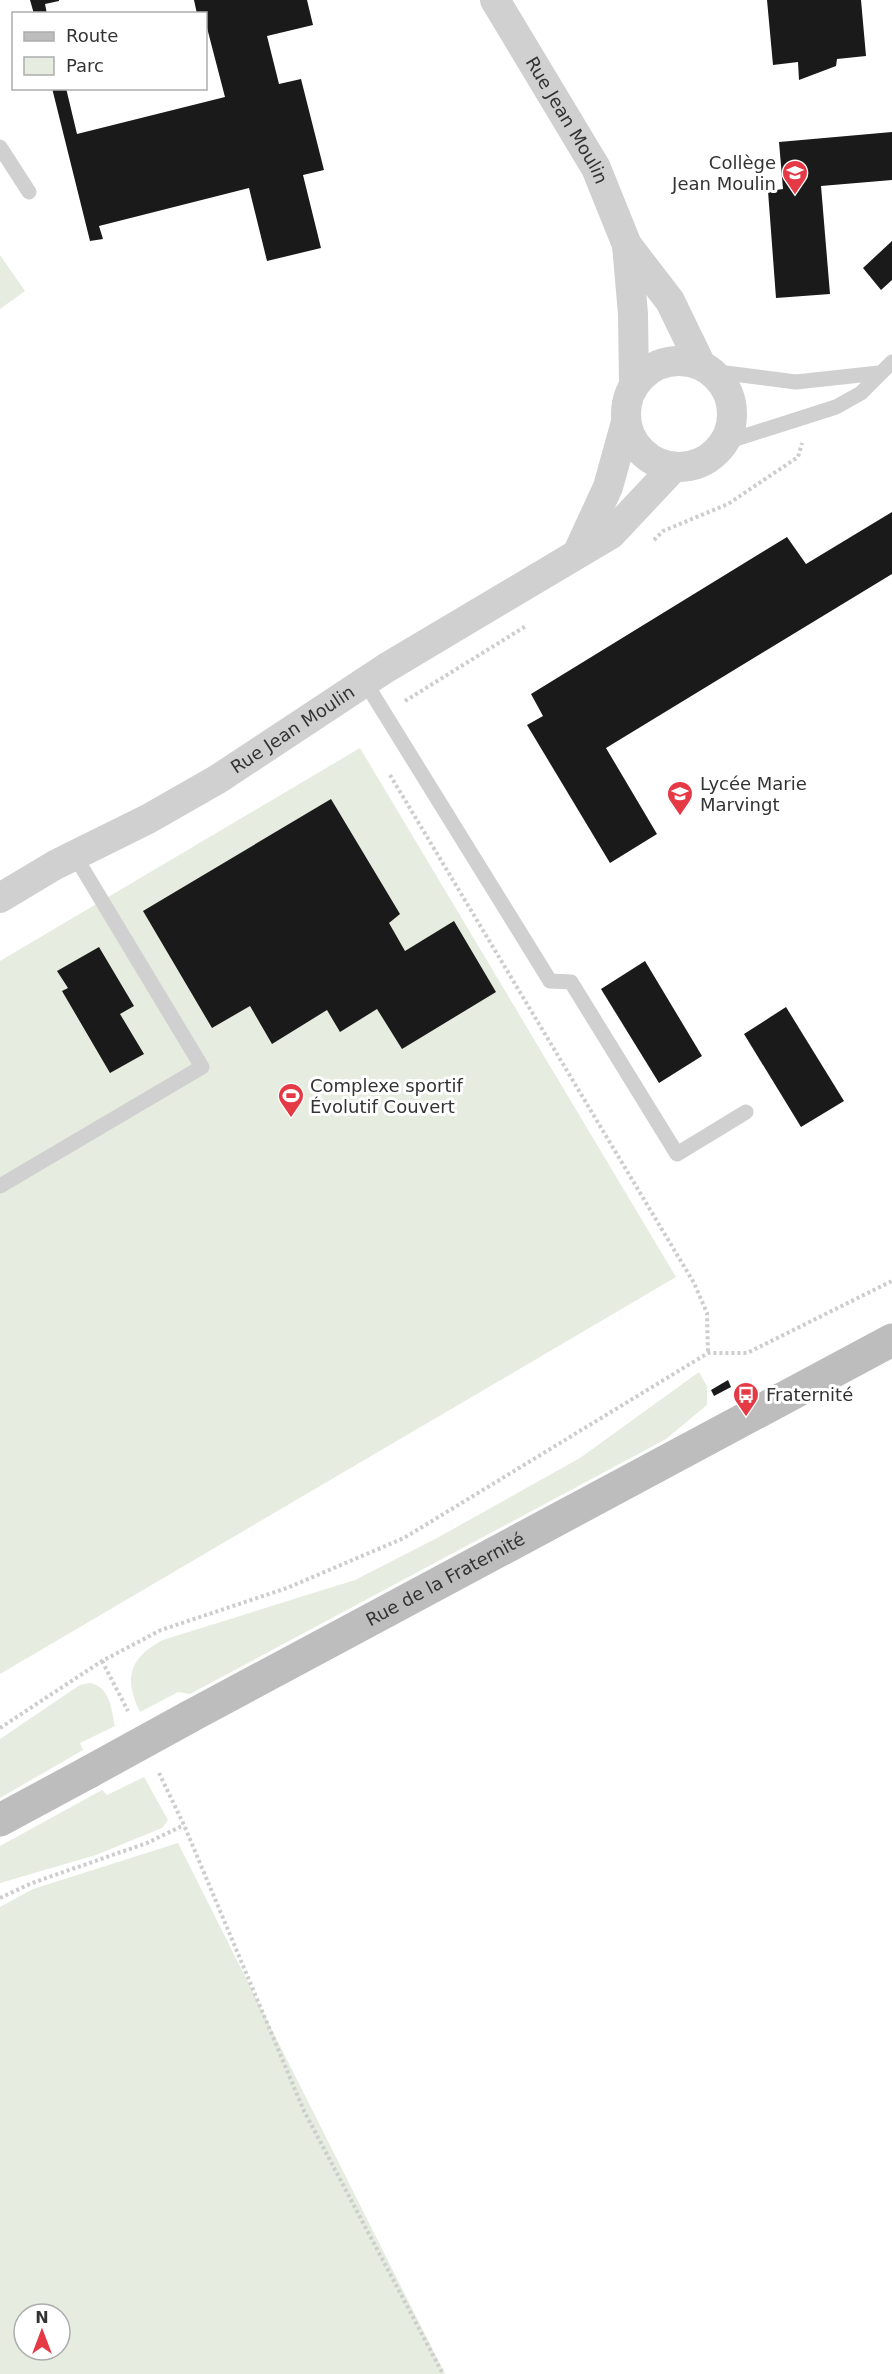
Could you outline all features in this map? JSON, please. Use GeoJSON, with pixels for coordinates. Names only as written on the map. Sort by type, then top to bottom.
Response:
{"type":"FeatureCollection","features":[{"type":"Feature","properties":{"kind":"main road","name":"Rue de la Fraternité"},"geometry":{"type":"LineString","coordinates":[[0,1820],[892,1340]]}},
{"type":"Feature","properties":{"kind":"street","name":"Rue Jean Moulin"},"geometry":{"type":"LineString","coordinates":[[495,0],[596,168],[627,245],[670,301],[705,368]]}},
{"type":"Feature","properties":{"kind":"street","name":"Rue Jean Moulin"},"geometry":{"type":"LineString","coordinates":[[627,245],[633,314],[634,385]]}},
{"type":"Feature","properties":{"kind":"street"},"geometry":{"type":"LineString","coordinates":[[578,552],[608,487],[626,422],[626,404],[634,385],[649,370],[665,363],[682,361],[705,368],[727,391],[733,417],[723,443],[709,458],[687,467],[674,467],[650,458],[632,441],[626,422]]}},
{"type":"Feature","properties":{"kind":"street","name":"Rue Jean Moulin"},"geometry":{"type":"LineString","coordinates":[[0,898],[218,779],[365,682],[611,534],[674,467]]}},
{"type":"Feature","properties":{"kind":"lane"},"geometry":{"type":"LineString","coordinates":[[0,147],[29,192]]}},
{"type":"Feature","properties":{"kind":"lane"},"geometry":{"type":"LineString","coordinates":[[723,443],[844,403],[861,393],[892,362]]}},
{"type":"Feature","properties":{"kind":"lane"},"geometry":{"type":"LineString","coordinates":[[705,368],[796,382],[879,373]]}},
{"type":"Feature","properties":{"kind":"lane"},"geometry":{"type":"LineString","coordinates":[[365,682],[550,981],[571,982],[677,1154],[746,1112]]}},
{"type":"Feature","properties":{"kind":"lane"},"geometry":{"type":"LineString","coordinates":[[0,1186],[202,1067],[103,907],[75,856]]}},
{"type":"Feature","properties":{"kind":"path"},"geometry":{"type":"LineString","coordinates":[[647,546],[663,531],[728,504],[798,457],[803,439],[800,417]]}},
{"type":"Feature","properties":{"kind":"path"},"geometry":{"type":"LineString","coordinates":[[385,714],[533,622]]}},
{"type":"Feature","properties":{"kind":"path"},"geometry":{"type":"LineString","coordinates":[[383,765],[694,1282],[707,1313],[708,1353]]}},
{"type":"Feature","properties":{"kind":"path"},"geometry":{"type":"LineString","coordinates":[[0,1728],[102,1661],[161,1630],[287,1588],[404,1538],[708,1353],[747,1353],[892,1281]]}},
{"type":"Feature","properties":{"kind":"path"},"geometry":{"type":"LineString","coordinates":[[102,1661],[129,1712]]}},
{"type":"Feature","properties":{"kind":"path"},"geometry":{"type":"LineString","coordinates":[[159,1773],[184,1825],[304,2111],[443,2374]]}},
{"type":"Feature","properties":{"kind":"path"},"geometry":{"type":"LineString","coordinates":[[0,1898],[32,1883],[147,1843],[184,1825]]}},
{"type":"Feature","properties":{"kind":"green space"},"geometry":{"type":"Polygon","coordinates":[[[0,255],[25,291],[0,309],[0,255]]]}},
{"type":"Feature","properties":{"kind":"green space","name":"Complexe sportif Évolutif Couvert"},"geometry":{"type":"Polygon","coordinates":[[[360,748],[676,1277],[0,1674],[0,961],[360,748]]]}},
{"type":"Feature","properties":{"kind":"green space"},"geometry":{"type":"Polygon","coordinates":[[[699,1372],[707,1386],[707,1405],[666,1439],[190,1694],[178,1692],[140,1712],[132,1689],[133,1670],[143,1654],[163,1640],[355,1580],[437,1538],[580,1458],[699,1372]]]}},
{"type":"Feature","properties":{"kind":"green space"},"geometry":{"type":"Polygon","coordinates":[[[89,1683],[101,1688],[105,1693],[111,1705],[115,1726],[80,1743],[83,1750],[0,1798],[0,1739],[80,1685],[89,1683]]]}},
{"type":"Feature","properties":{"kind":"green space"},"geometry":{"type":"Polygon","coordinates":[[[144,1777],[168,1820],[162,1828],[96,1855],[0,1883],[0,1846],[102,1790],[107,1795],[144,1777]]]}},
{"type":"Feature","properties":{"kind":"green space"},"geometry":{"type":"Polygon","coordinates":[[[178,1843],[445,2374],[0,2374],[0,1907],[33,1889],[178,1843]]]}},
{"type":"Feature","properties":{"kind":"building"},"geometry":{"type":"Polygon","coordinates":[[[30,0],[59,0],[45,4],[47,12],[33,12],[30,0]]]}},
{"type":"Feature","properties":{"kind":"building"},"geometry":{"type":"Polygon","coordinates":[[[194,0],[307,0],[313,25],[267,36],[279,84],[301,79],[324,170],[303,175],[321,248],[267,261],[249,188],[99,226],[103,239],[90,241],[52,90],[66,90],[77,134],[225,97],[207,28],[207,12],[197,12],[194,0]]]}},
{"type":"Feature","properties":{"kind":"building"},"geometry":{"type":"Polygon","coordinates":[[[767,0],[861,0],[866,56],[837,59],[836,66],[799,80],[798,62],[773,65],[767,0]]]}},
{"type":"Feature","properties":{"kind":"building"},"geometry":{"type":"Polygon","coordinates":[[[892,132],[892,180],[821,186],[830,294],[776,298],[768,191],[783,189],[779,142],[892,132]]]}},
{"type":"Feature","properties":{"kind":"building"},"geometry":{"type":"Polygon","coordinates":[[[892,241],[892,280],[881,290],[863,268],[892,241]]]}},
{"type":"Feature","properties":{"kind":"building"},"geometry":{"type":"Polygon","coordinates":[[[892,512],[892,574],[606,748],[657,834],[610,863],[527,725],[543,716],[531,694],[787,537],[806,564],[892,512]]]}},
{"type":"Feature","properties":{"kind":"building"},"geometry":{"type":"Polygon","coordinates":[[[331,799],[400,914],[389,923],[405,951],[454,921],[496,992],[402,1049],[377,1009],[340,1032],[327,1010],[272,1044],[250,1006],[212,1028],[143,911],[331,799]]]}},
{"type":"Feature","properties":{"kind":"building"},"geometry":{"type":"Polygon","coordinates":[[[99,947],[134,1006],[120,1014],[144,1054],[110,1073],[62,991],[68,988],[57,971],[99,947]]]}},
{"type":"Feature","properties":{"kind":"building"},"geometry":{"type":"Polygon","coordinates":[[[645,961],[702,1056],[659,1083],[601,989],[645,961]]]}},
{"type":"Feature","properties":{"kind":"building"},"geometry":{"type":"Polygon","coordinates":[[[786,1007],[844,1101],[801,1127],[744,1034],[786,1007]]]}},
{"type":"Feature","properties":{"kind":"building"},"geometry":{"type":"Polygon","coordinates":[[[728,1380],[731,1387],[714,1396],[711,1390],[728,1380]]]}},
{"type":"Feature","properties":{"kind":"place","name":"Collège Jean Moulin"},"geometry":{"type":"Point","coordinates":[795,196]}},
{"type":"Feature","properties":{"kind":"place","name":"Lycée Marie Marvingt"},"geometry":{"type":"Point","coordinates":[680,817]}},
{"type":"Feature","properties":{"kind":"place","name":"Complexe sportif Évolutif Couvert"},"geometry":{"type":"Point","coordinates":[291,1119]}},
{"type":"Feature","properties":{"kind":"place","name":"Fraternité"},"geometry":{"type":"Point","coordinates":[746,1418]}}]}
